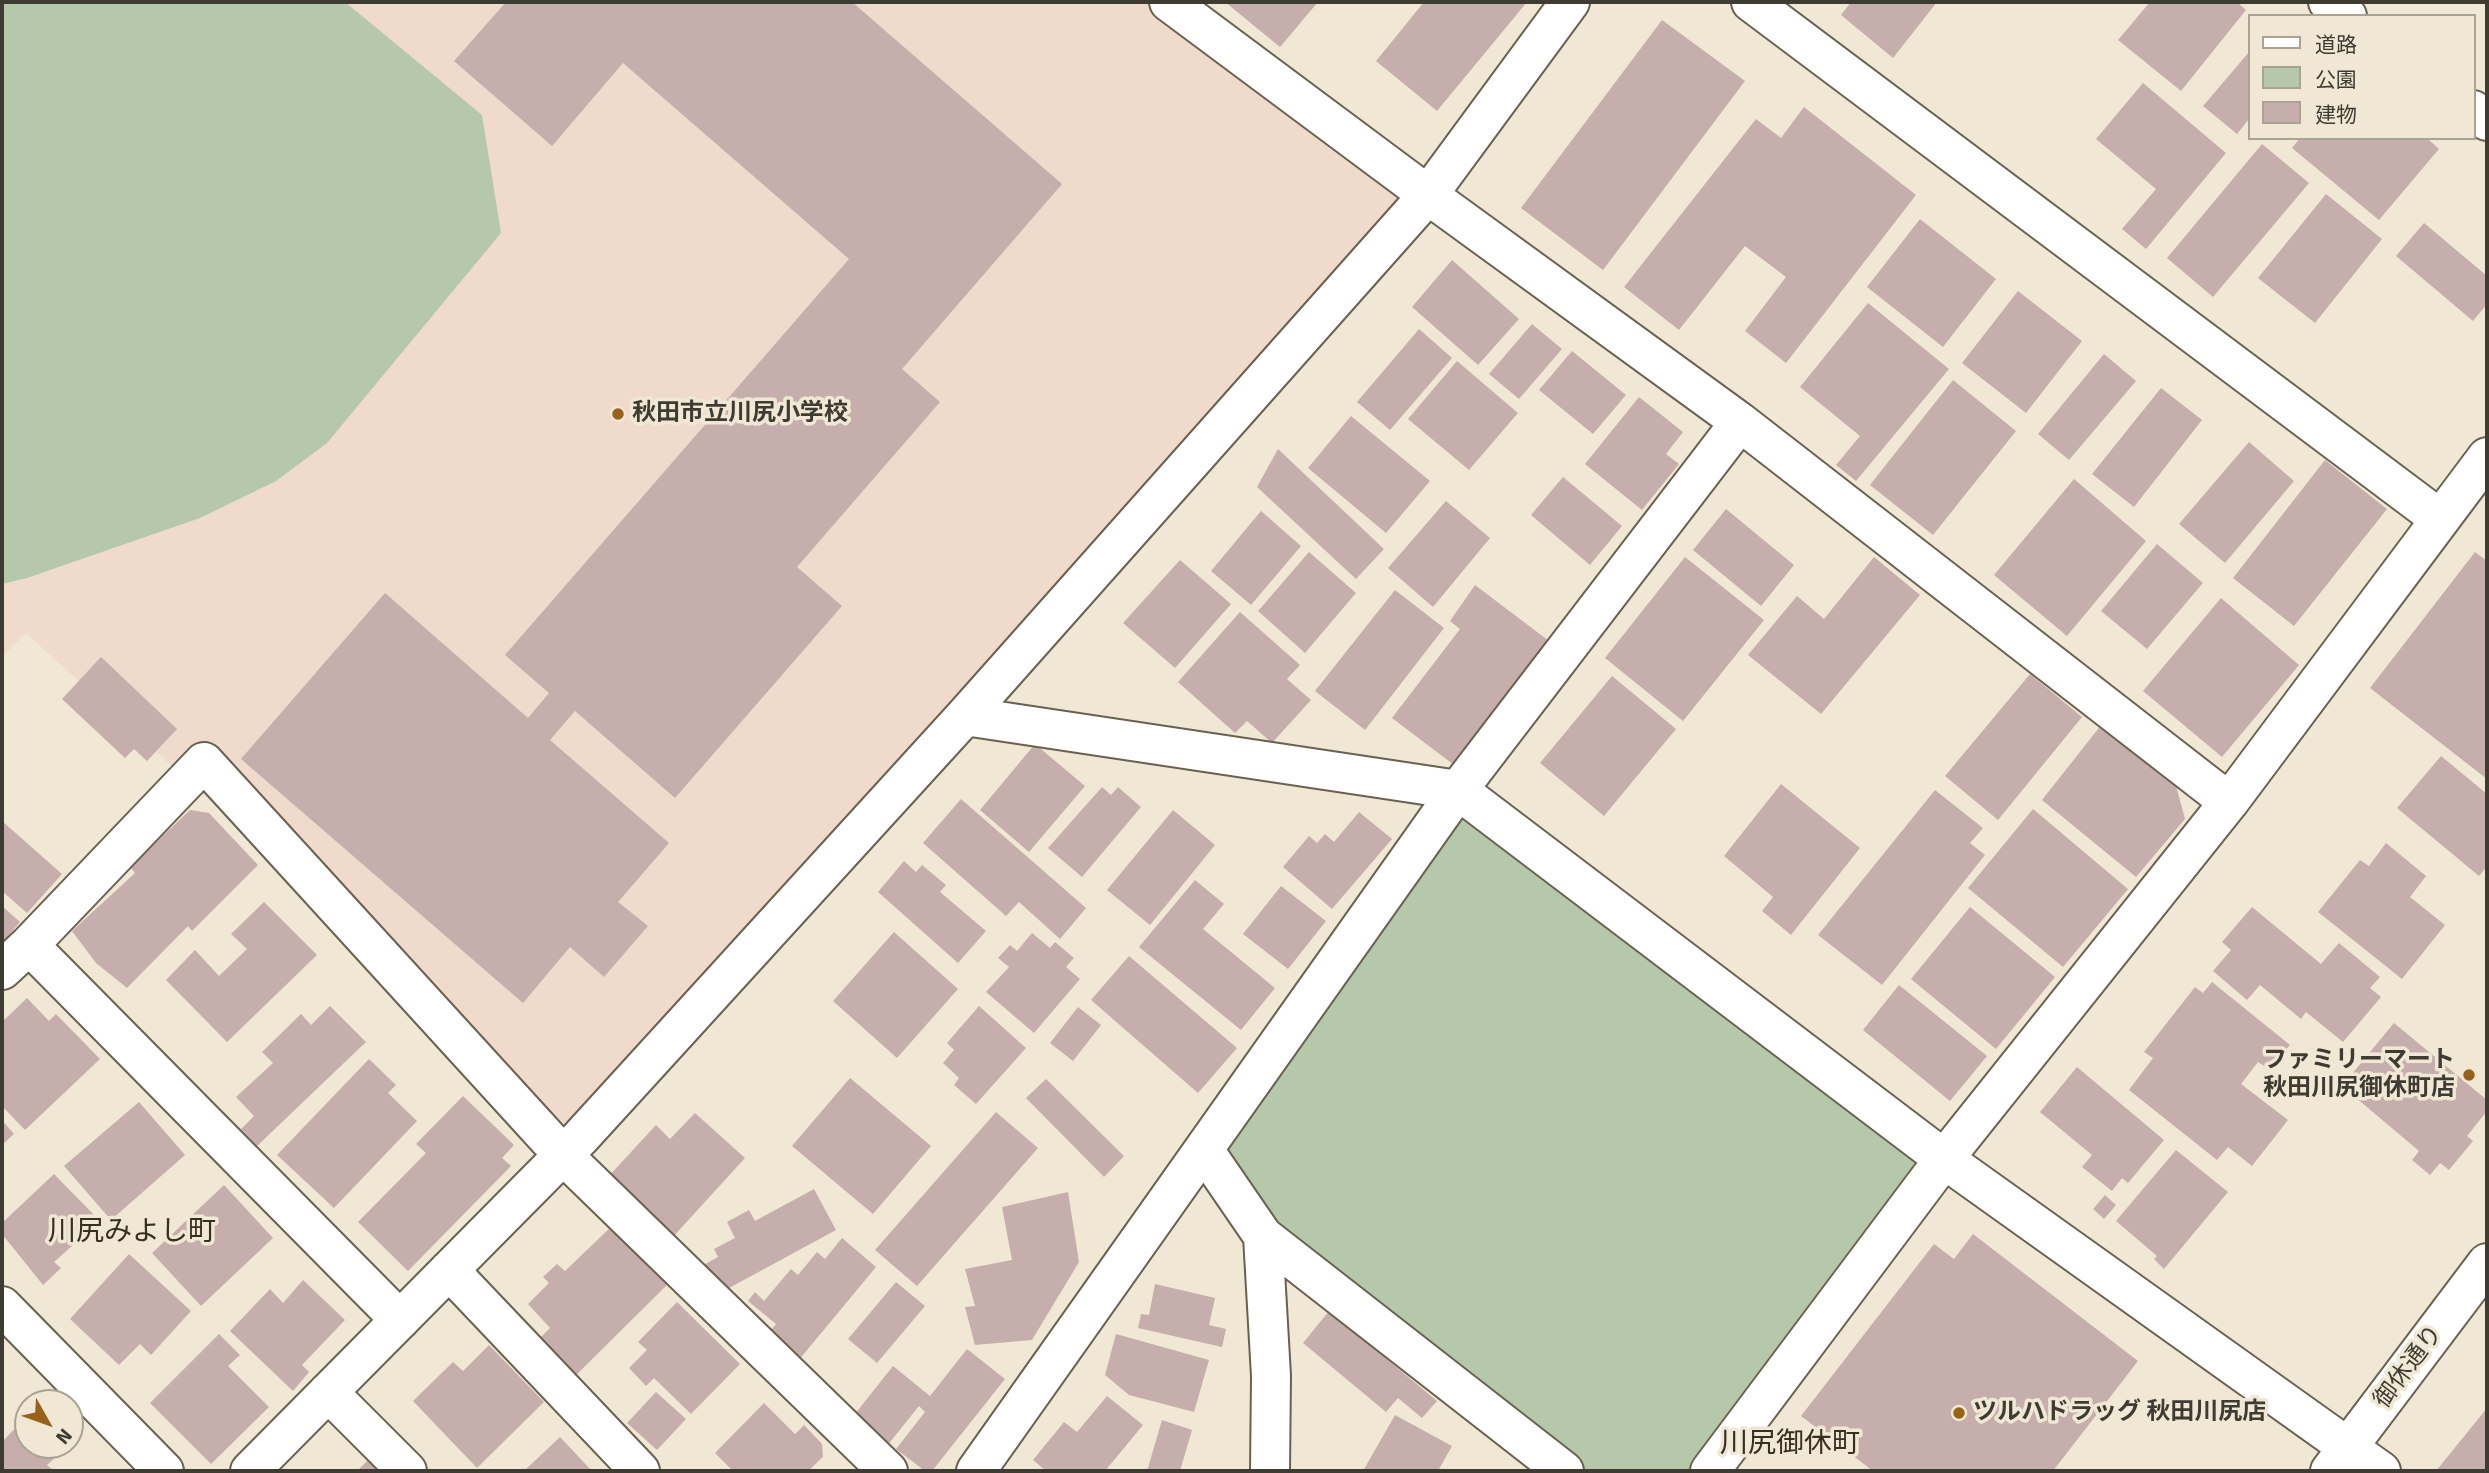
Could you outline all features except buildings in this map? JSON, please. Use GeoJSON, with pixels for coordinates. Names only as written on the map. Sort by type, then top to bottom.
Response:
{"type":"FeatureCollection","features":[{"type":"Feature","properties":{"kind":"street"},"geometry":{"type":"LineString","coordinates":[[1169,2],[1740,422],[2229,802]]}},
{"type":"Feature","properties":{"kind":"street"},"geometry":{"type":"LineString","coordinates":[[250,1471],[563,1155],[965,716],[1428,195],[1570,2]]}},
{"type":"Feature","properties":{"kind":"street"},"geometry":{"type":"LineString","coordinates":[[1751,2],[2440,519]]}},
{"type":"Feature","properties":{"kind":"street"},"geometry":{"type":"LineString","coordinates":[[2328,2],[2344,14]]}},
{"type":"Feature","properties":{"kind":"street"},"geometry":{"type":"LineString","coordinates":[[976,1471],[1458,790],[1740,422]]}},
{"type":"Feature","properties":{"kind":"street"},"geometry":{"type":"LineString","coordinates":[[1710,1471],[1944,1158],[2229,802],[2487,457]]}},
{"type":"Feature","properties":{"kind":"street"},"geometry":{"type":"LineString","coordinates":[[965,716],[1458,790],[2340,1459],[2381,1471]]}},
{"type":"Feature","properties":{"kind":"street"},"geometry":{"type":"LineString","coordinates":[[400,1320],[15,958],[204,762],[563,1155],[888,1471]]}},
{"type":"Feature","properties":{"kind":"street"},"geometry":{"type":"LineString","coordinates":[[1204,1150],[1263,1236],[1564,1471]]}},
{"type":"Feature","properties":{"kind":"street"},"geometry":{"type":"LineString","coordinates":[[1263,1236],[1270,1376],[1270,1471]]}},
{"type":"Feature","properties":{"kind":"street","name":"御休通り"},"geometry":{"type":"LineString","coordinates":[[2340,1459],[2487,1264]]}},
{"type":"Feature","properties":{"kind":"street"},"geometry":{"type":"LineString","coordinates":[[449,1270],[640,1471]]}},
{"type":"Feature","properties":{"kind":"street"},"geometry":{"type":"LineString","coordinates":[[2,1306],[164,1471]]}},
{"type":"Feature","properties":{"kind":"street"},"geometry":{"type":"LineString","coordinates":[[328,1392],[407,1471]]}},
{"type":"Feature","properties":{"kind":"shaded area","name":"秋田市立川尻小学校"},"geometry":{"type":"Polygon","coordinates":[[[2,2],[1168,2],[1428,195],[580,1138],[26,633],[2,657],[2,2]]]}},
{"type":"Feature","properties":{"kind":"green space"},"geometry":{"type":"Polygon","coordinates":[[[2,2],[345,2],[482,115],[501,233],[327,443],[276,481],[200,518],[27,578],[2,584],[2,2]]]}},
{"type":"Feature","properties":{"kind":"green space"},"geometry":{"type":"Polygon","coordinates":[[[1458,790],[1944,1159],[1710,1471],[1564,1471],[1263,1236],[1204,1150],[1458,790]]]}},
{"type":"Feature","properties":{"kind":"place","name":"秋田市立川尻小学校"},"geometry":{"type":"Point","coordinates":[618,414]}},
{"type":"Feature","properties":{"kind":"place","name":"ファミリーマート 秋田川尻御休町店"},"geometry":{"type":"Point","coordinates":[2469,1075]}},
{"type":"Feature","properties":{"kind":"place","name":"ツルハドラッグ 秋田川尻店"},"geometry":{"type":"Point","coordinates":[1959,1413]}},
{"type":"Feature","properties":{"kind":"district","name":"川尻みよし町"},"geometry":{"type":"Point","coordinates":[132,1233]}},
{"type":"Feature","properties":{"kind":"district","name":"川尻御休町"},"geometry":{"type":"Point","coordinates":[1790,1445]}}]}
